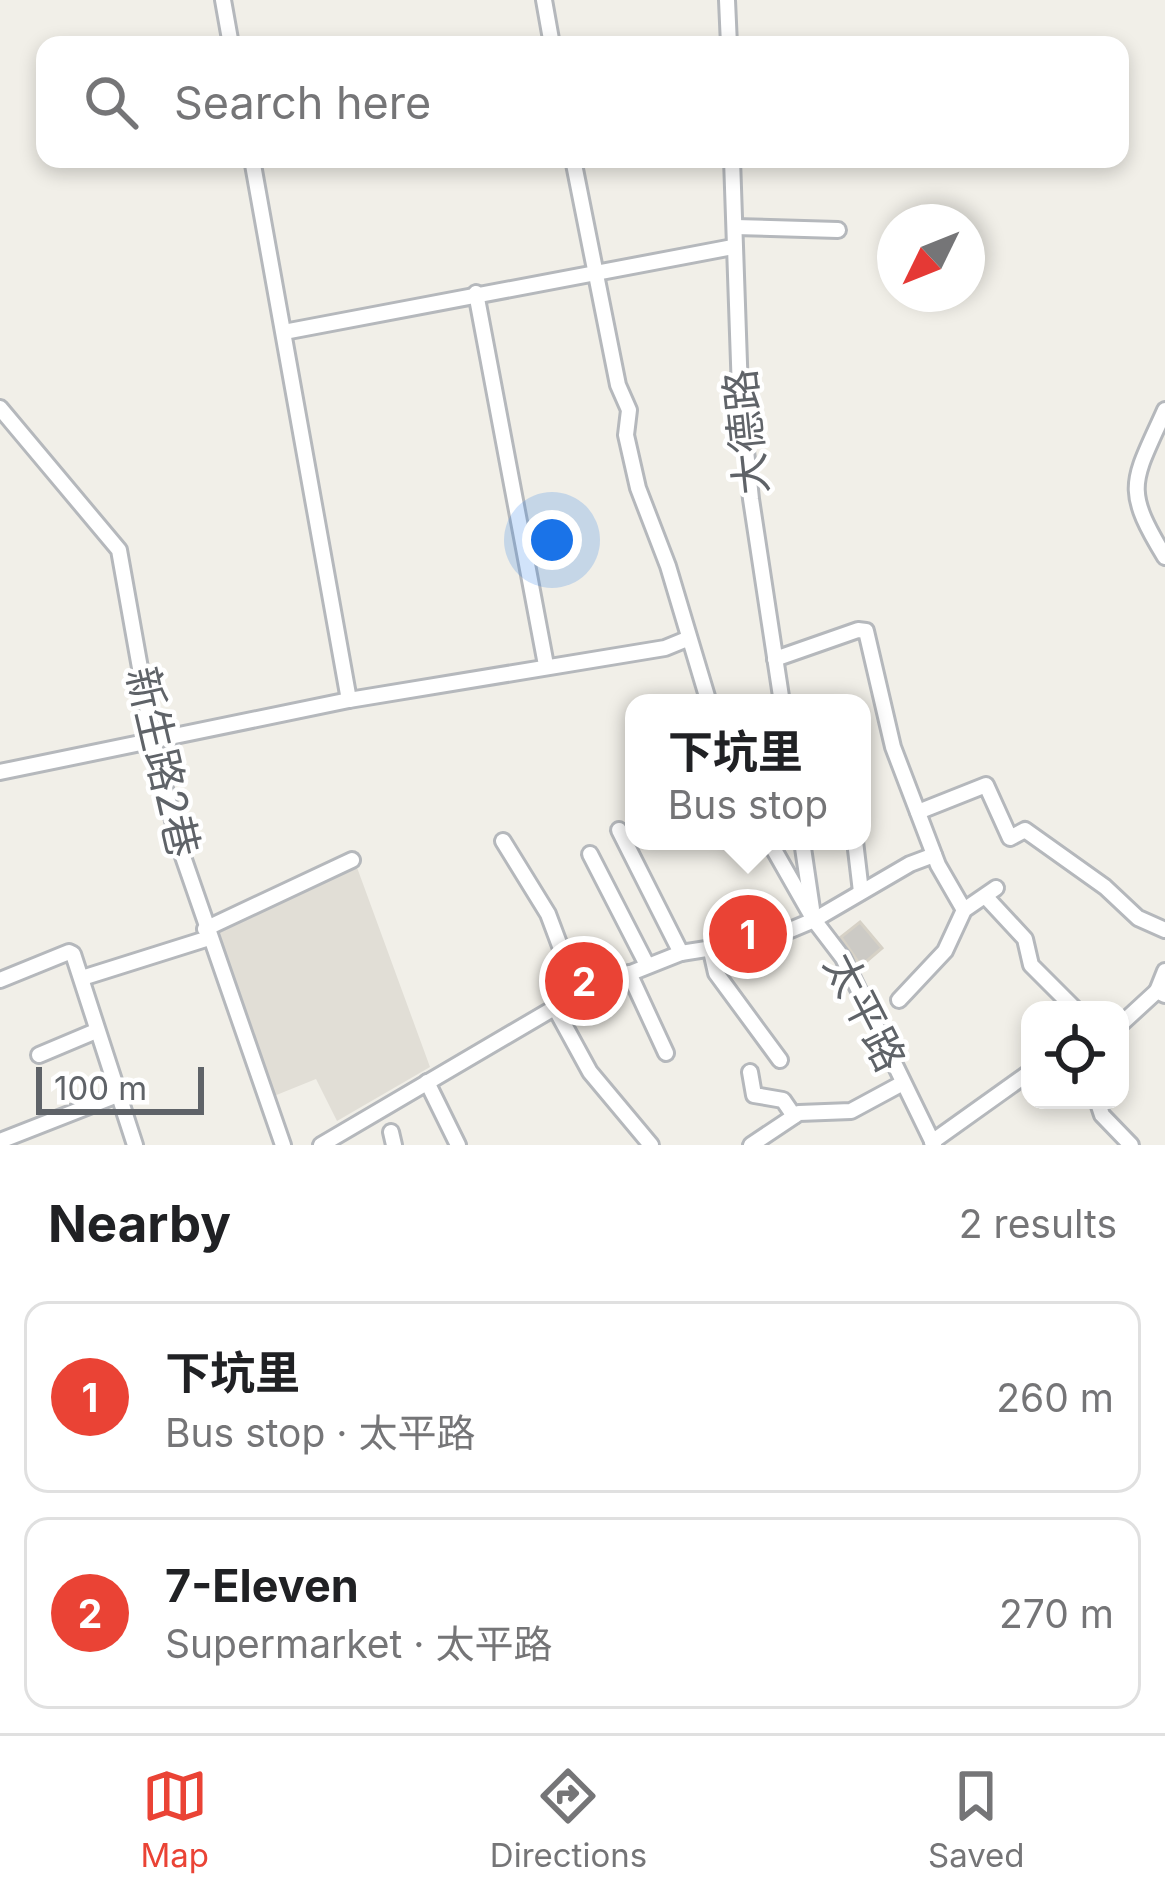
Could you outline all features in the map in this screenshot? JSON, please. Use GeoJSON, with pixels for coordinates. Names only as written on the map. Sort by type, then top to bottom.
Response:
{"type":"FeatureCollection","features":[{"type":"Feature","properties":{"kind":"street"},"geometry":{"type":"LineString","coordinates":[[223,0],[229,36]]}},
{"type":"Feature","properties":{"kind":"street"},"geometry":{"type":"LineString","coordinates":[[544,0],[550,36]]}},
{"type":"Feature","properties":{"kind":"street"},"geometry":{"type":"LineString","coordinates":[[727,0],[729,36]]}},
{"type":"Feature","properties":{"kind":"street"},"geometry":{"type":"LineString","coordinates":[[254,168],[349,700]]}},
{"type":"Feature","properties":{"kind":"street"},"geometry":{"type":"LineString","coordinates":[[575,168],[618,386],[627,403],[626,435],[638,488],[668,566],[706,694]]}},
{"type":"Feature","properties":{"kind":"street","name":"大德路"},"geometry":{"type":"LineString","coordinates":[[732,168],[733,247],[749,478],[781,694]]}},
{"type":"Feature","properties":{"kind":"street"},"geometry":{"type":"LineString","coordinates":[[735,227],[838,230]]}},
{"type":"Feature","properties":{"kind":"street"},"geometry":{"type":"LineString","coordinates":[[284,332],[733,247]]}},
{"type":"Feature","properties":{"kind":"street"},"geometry":{"type":"LineString","coordinates":[[476,293],[545,665]]}},
{"type":"Feature","properties":{"kind":"street","name":"新生路2巷"},"geometry":{"type":"LineString","coordinates":[[0,408],[119,550],[154,741],[180,848],[284,1145]]}},
{"type":"Feature","properties":{"kind":"street"},"geometry":{"type":"LineString","coordinates":[[1165,410],[1138,471],[1136,495],[1138,512],[1165,557]]}},
{"type":"Feature","properties":{"kind":"street"},"geometry":{"type":"LineString","coordinates":[[775,658],[858,630],[866,632],[893,747],[934,855],[964,910]]}},
{"type":"Feature","properties":{"kind":"street"},"geometry":{"type":"LineString","coordinates":[[0,772],[349,700],[665,647],[687,639]]}},
{"type":"Feature","properties":{"kind":"street"},"geometry":{"type":"LineString","coordinates":[[918,812],[986,784],[1010,838],[1025,830],[1105,886],[1138,917],[1165,930]]}},
{"type":"Feature","properties":{"kind":"street"},"geometry":{"type":"LineString","coordinates":[[619,830],[625,842]]}},
{"type":"Feature","properties":{"kind":"street"},"geometry":{"type":"LineString","coordinates":[[503,842],[548,914],[578,994]]}},
{"type":"Feature","properties":{"kind":"street"},"geometry":{"type":"LineString","coordinates":[[629,850],[681,953]]}},
{"type":"Feature","properties":{"kind":"street"},"geometry":{"type":"LineString","coordinates":[[774,850],[814,920]]}},
{"type":"Feature","properties":{"kind":"street"},"geometry":{"type":"LineString","coordinates":[[803,850],[814,920]]}},
{"type":"Feature","properties":{"kind":"street"},"geometry":{"type":"LineString","coordinates":[[856,850],[861,892]]}},
{"type":"Feature","properties":{"kind":"street"},"geometry":{"type":"LineString","coordinates":[[590,854],[646,965]]}},
{"type":"Feature","properties":{"kind":"street"},"geometry":{"type":"LineString","coordinates":[[814,920],[934,855]]}},
{"type":"Feature","properties":{"kind":"street"},"geometry":{"type":"LineString","coordinates":[[82,977],[207,933],[352,860]]}},
{"type":"Feature","properties":{"kind":"street"},"geometry":{"type":"LineString","coordinates":[[898,1000],[945,951],[964,910],[991,893],[1025,939],[1031,964],[1067,1001]]}},
{"type":"Feature","properties":{"kind":"street","name":"太平路"},"geometry":{"type":"LineString","coordinates":[[321,1145],[578,994],[681,953],[769,939],[814,920],[843,958],[933,1143]]}},
{"type":"Feature","properties":{"kind":"street"},"geometry":{"type":"LineString","coordinates":[[711,951],[716,973],[780,1060]]}},
{"type":"Feature","properties":{"kind":"street"},"geometry":{"type":"LineString","coordinates":[[0,980],[74,954],[135,1145]]}},
{"type":"Feature","properties":{"kind":"street"},"geometry":{"type":"LineString","coordinates":[[1129,1017],[1161,993],[1165,971]]}},
{"type":"Feature","properties":{"kind":"street"},"geometry":{"type":"LineString","coordinates":[[629,973],[666,1053]]}},
{"type":"Feature","properties":{"kind":"street"},"geometry":{"type":"LineString","coordinates":[[555,1008],[590,1072],[651,1145]]}},
{"type":"Feature","properties":{"kind":"street"},"geometry":{"type":"LineString","coordinates":[[39,1055],[96,1031]]}},
{"type":"Feature","properties":{"kind":"street"},"geometry":{"type":"LineString","coordinates":[[749,1072],[754,1095],[783,1100],[794,1116]]}},
{"type":"Feature","properties":{"kind":"street"},"geometry":{"type":"LineString","coordinates":[[933,1143],[1021,1079]]}},
{"type":"Feature","properties":{"kind":"street"},"geometry":{"type":"LineString","coordinates":[[427,1082],[458,1145]]}},
{"type":"Feature","properties":{"kind":"street"},"geometry":{"type":"LineString","coordinates":[[751,1145],[794,1116],[850,1111],[901,1084]]}},
{"type":"Feature","properties":{"kind":"street"},"geometry":{"type":"LineString","coordinates":[[0,1141],[120,1094]]}},
{"type":"Feature","properties":{"kind":"street"},"geometry":{"type":"LineString","coordinates":[[1100,1109],[1131,1145]]}},
{"type":"Feature","properties":{"kind":"shaded area"},"geometry":{"type":"Polygon","coordinates":[[[355,862],[430,1067],[337,1121],[316,1079],[274,1096],[213,928],[355,862]]]}},
{"type":"Feature","properties":{"kind":"building"},"geometry":{"type":"Polygon","coordinates":[[[860,922],[882,948],[861,966],[841,937],[860,922]]]}},
{"type":"Feature","properties":{"kind":"place","name":"下坑里"},"geometry":{"type":"Point","coordinates":[748,934]}},
{"type":"Feature","properties":{"kind":"place","name":"7-Eleven"},"geometry":{"type":"Point","coordinates":[584,981]}}]}
